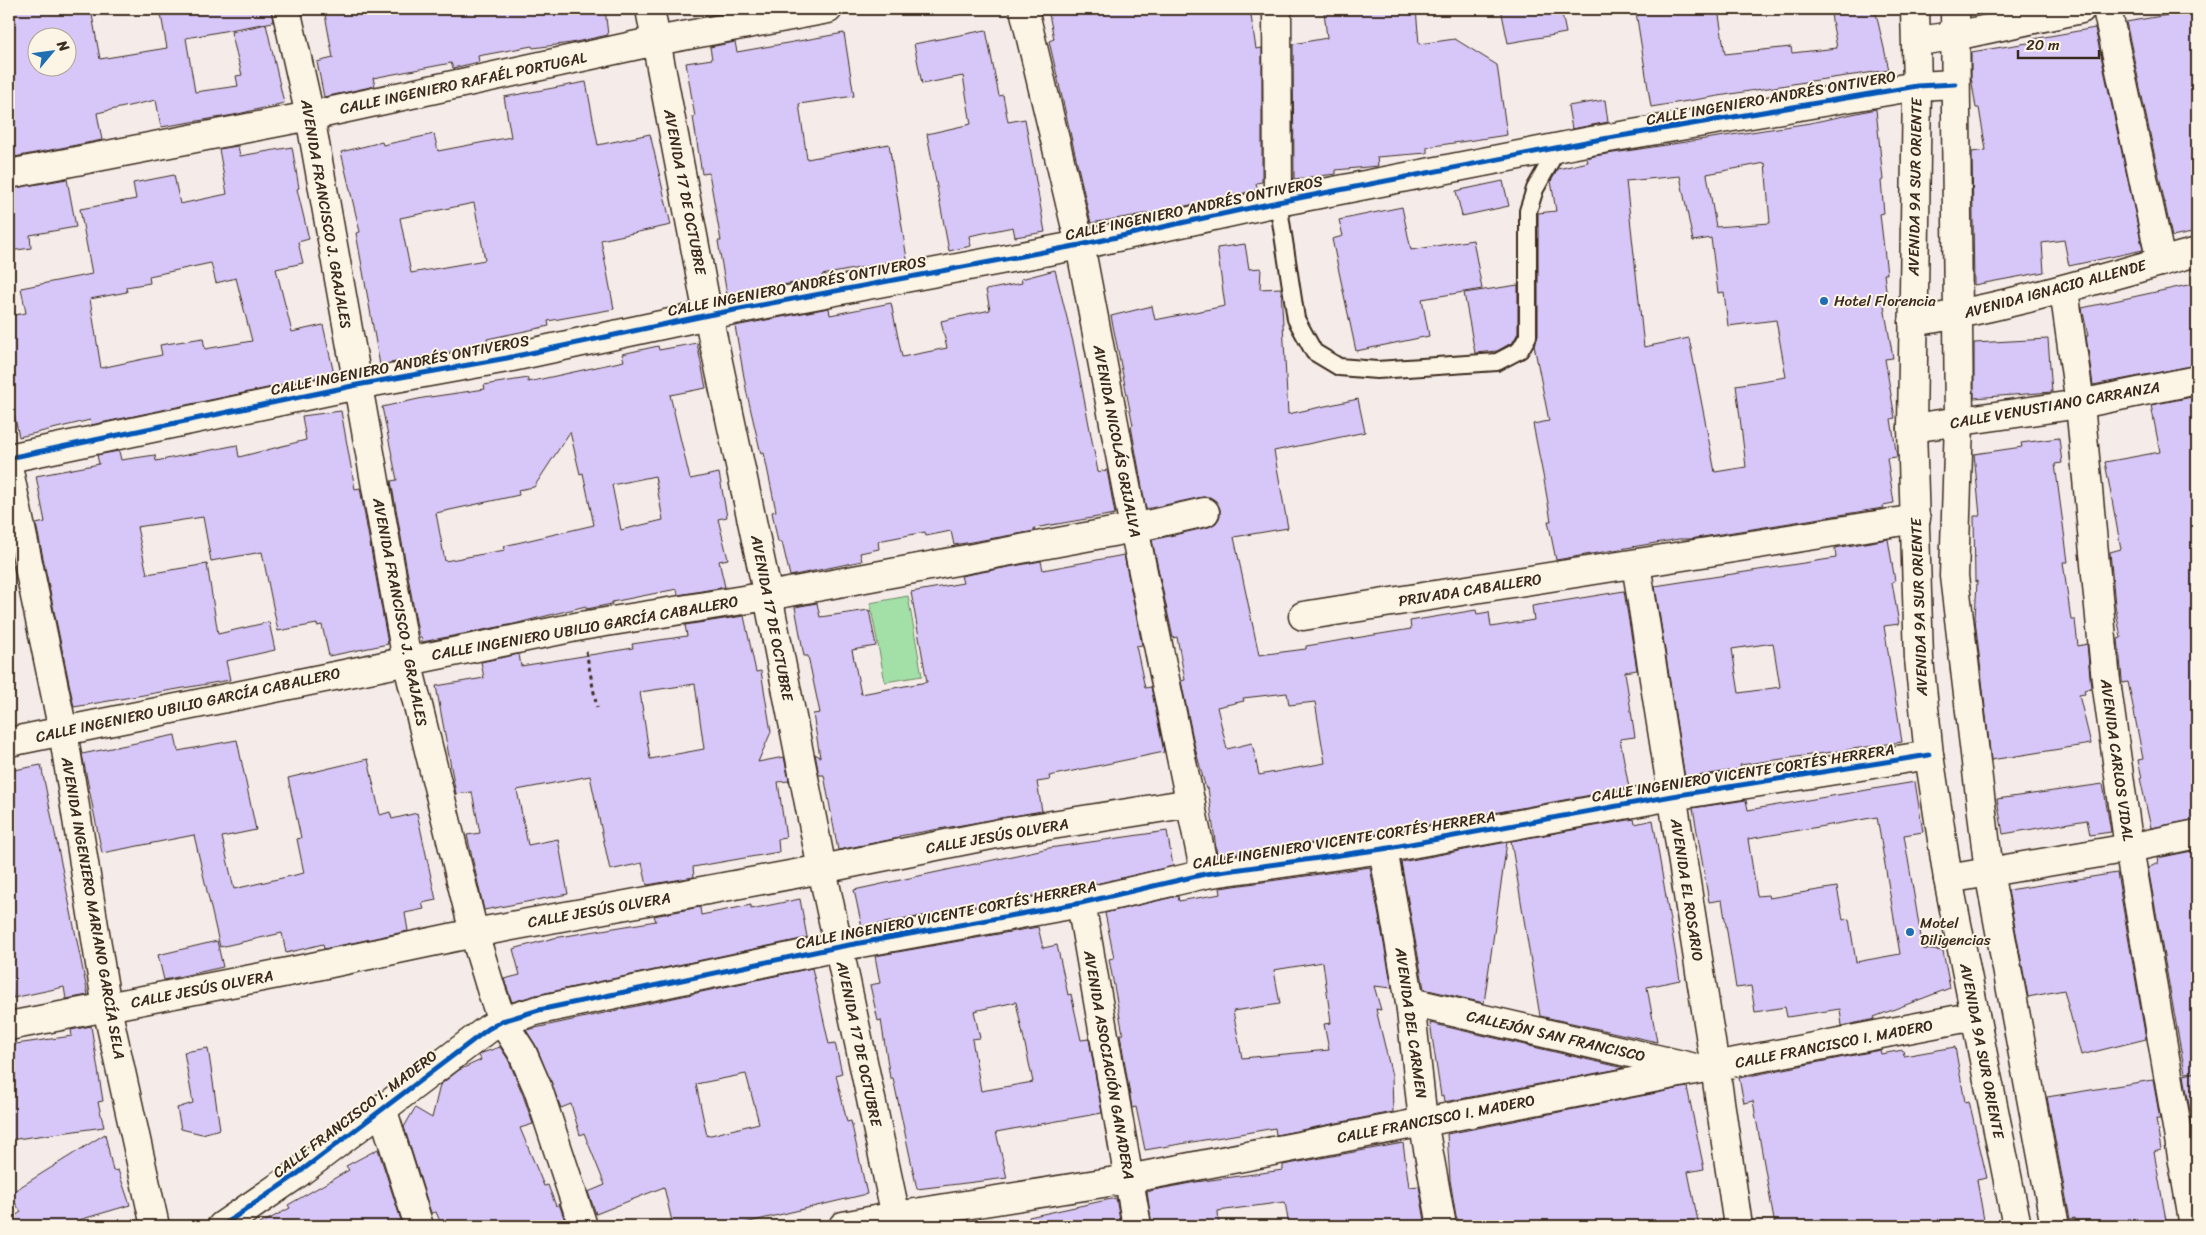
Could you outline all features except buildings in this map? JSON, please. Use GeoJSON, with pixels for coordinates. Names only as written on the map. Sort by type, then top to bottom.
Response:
{"type":"FeatureCollection","features":[{"type":"Feature","properties":{"kind":"street","name":"AVENIDA FRANCISCO J. GRAJALES"},"geometry":{"type":"LineString","coordinates":[[286,9],[310,116],[407,661],[474,933],[502,1021],[522,1052],[538,1089],[583,1226]]}},
{"type":"Feature","properties":{"kind":"street","name":"AVENIDA 17 DE OCTUBRE"},"geometry":{"type":"LineString","coordinates":[[650,9],[708,315],[768,596],[838,947],[897,1221]]}},
{"type":"Feature","properties":{"kind":"street","name":"CALLE INGENIERO RAFAÉL PORTUGAL"},"geometry":{"type":"LineString","coordinates":[[9,174],[310,116],[656,41],[828,9]]}},
{"type":"Feature","properties":{"kind":"street","name":"AVENIDA NICOLÁS GRIJALVA"},"geometry":{"type":"LineString","coordinates":[[1024,9],[1080,245],[1134,528],[1205,874]]}},
{"type":"Feature","properties":{"kind":"street"},"geometry":{"type":"LineString","coordinates":[[1276,9],[1278,202]]}},
{"type":"Feature","properties":{"kind":"street","name":"AVENIDA 9A SUR ORIENTE"},"geometry":{"type":"LineString","coordinates":[[1915,9],[1917,86],[1912,428],[1916,518],[1918,660],[1929,755],[1948,879],[2017,1226]]}},
{"type":"Feature","properties":{"kind":"street"},"geometry":{"type":"LineString","coordinates":[[1955,9],[1956,315],[1959,422],[1954,576],[1989,872],[2054,1226]]}},
{"type":"Feature","properties":{"kind":"street"},"geometry":{"type":"LineString","coordinates":[[1916,41],[1955,36],[2081,9]]}},
{"type":"Feature","properties":{"kind":"street"},"geometry":{"type":"LineString","coordinates":[[2107,9],[2161,262]]}},
{"type":"Feature","properties":{"kind":"street","name":"CALLE INGENIERO ANDRÉS ONTIVERO"},"geometry":{"type":"LineString","coordinates":[[1591,142],[1917,86],[1955,84]]}},
{"type":"Feature","properties":{"kind":"street","name":"CALLE INGENIERO ANDRÉS ONTIVEROS"},"geometry":{"type":"LineString","coordinates":[[9,458],[357,385],[507,358],[708,315],[1080,245],[1278,202],[1591,142]]}},
{"type":"Feature","properties":{"kind":"street","name":"AVENIDA IGNACIO ALLENDE"},"geometry":{"type":"LineString","coordinates":[[1913,322],[1956,315],[2064,290],[2197,252]]}},
{"type":"Feature","properties":{"kind":"street","name":"AVENIDA CARLOS VIDAL"},"geometry":{"type":"LineString","coordinates":[[2064,290],[2080,404],[2106,681],[2129,848],[2194,1226]]}},
{"type":"Feature","properties":{"kind":"street","name":"CALLE VENUSTIANO CARRANZA"},"geometry":{"type":"LineString","coordinates":[[1912,428],[2080,404],[2197,380]]}},
{"type":"Feature","properties":{"kind":"street","name":"AVENIDA INGENIERO MARIANO GARCÍA SELA"},"geometry":{"type":"LineString","coordinates":[[9,471],[63,731],[107,1008],[155,1226]]}},
{"type":"Feature","properties":{"kind":"street","name":"CALLE INGENIERO UBILIO GARCÍA CABALLERO"},"geometry":{"type":"LineString","coordinates":[[9,742],[581,626],[768,596],[1134,528],[1205,512]]}},
{"type":"Feature","properties":{"kind":"street","name":"PRIVADA CABALLERO"},"geometry":{"type":"LineString","coordinates":[[1304,616],[1916,518]]}},
{"type":"Feature","properties":{"kind":"street","name":"AVENIDA EL ROSARIO"},"geometry":{"type":"LineString","coordinates":[[1636,564],[1672,796],[1708,1068],[1738,1226]]}},
{"type":"Feature","properties":{"kind":"street","name":"CALLE INGENIERO VICENTE CORTÉS HERRERA"},"geometry":{"type":"LineString","coordinates":[[502,1021],[539,1010],[838,947],[1081,903],[1205,874],[1383,849],[1672,796],[1929,755]]}},
{"type":"Feature","properties":{"kind":"street","name":"CALLE JESÚS OLVERA"},"geometry":{"type":"LineString","coordinates":[[9,1026],[107,1008],[474,933],[822,869],[1001,833],[1191,803]]}},
{"type":"Feature","properties":{"kind":"street"},"geometry":{"type":"LineString","coordinates":[[1948,879],[2129,848],[2197,834]]}},
{"type":"Feature","properties":{"kind":"street","name":"AVENIDA DEL CARMEN"},"geometry":{"type":"LineString","coordinates":[[1383,849],[1410,1002],[1424,1121],[1442,1226]]}},
{"type":"Feature","properties":{"kind":"street","name":"AVENIDA ASOCIACIÓN GANADERA"},"geometry":{"type":"LineString","coordinates":[[1081,903],[1137,1226]]}},
{"type":"Feature","properties":{"kind":"street","name":"CALLEJÓN SAN FRANCISCO"},"geometry":{"type":"LineString","coordinates":[[1410,1002],[1708,1068]]}},
{"type":"Feature","properties":{"kind":"street","name":"CALLE FRANCISCO I. MADERO"},"geometry":{"type":"LineString","coordinates":[[843,1226],[897,1221],[1128,1179],[1975,1016]]}},
{"type":"Feature","properties":{"kind":"street","name":"CALLE FRANCISCO I. MADERO"},"geometry":{"type":"LineString","coordinates":[[222,1226],[293,1177],[382,1108],[502,1021]]}},
{"type":"Feature","properties":{"kind":"street"},"geometry":{"type":"LineString","coordinates":[[382,1108],[419,1226]]}},
{"type":"Feature","properties":{"kind":"lane"},"geometry":{"type":"LineString","coordinates":[[1278,202],[1296,319],[1314,352],[1339,367],[1377,370],[1497,362],[1520,350],[1528,336],[1528,211],[1535,189],[1558,148]]}},
{"type":"Feature","properties":{"kind":"path"},"geometry":{"type":"LineString","coordinates":[[581,626],[597,708]]}},
{"type":"Feature","properties":{"kind":"green space"},"geometry":{"type":"Polygon","coordinates":[[[908,596],[922,676],[885,682],[870,603],[908,596]]]}},
{"type":"Feature","properties":{"kind":"cycle path"},"geometry":{"type":"LineString","coordinates":[[9,458],[357,385],[507,358],[708,315],[1080,245],[1278,202],[1591,141],[1917,86],[1955,84]]}},
{"type":"Feature","properties":{"kind":"cycle path"},"geometry":{"type":"LineString","coordinates":[[222,1226],[293,1177],[488,1029],[502,1021],[539,1010],[838,947],[1081,903],[1205,874],[1383,849],[1672,796],[1929,755]]}},
{"type":"Feature","properties":{"kind":"place","name":"Hotel Florencia"},"geometry":{"type":"Point","coordinates":[1824,301]}},
{"type":"Feature","properties":{"kind":"place","name":"Motel Diligencias"},"geometry":{"type":"Point","coordinates":[1910,932]}}]}
